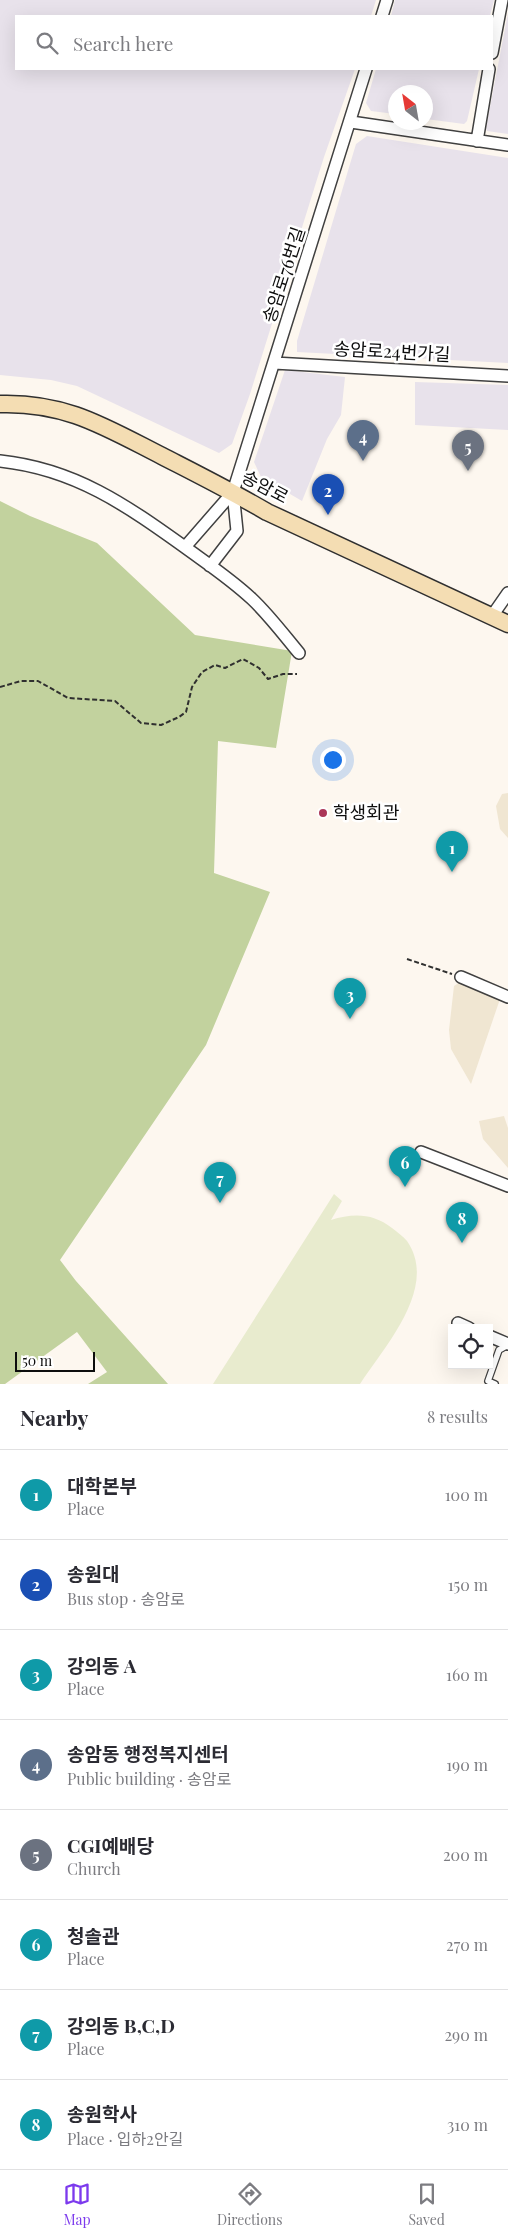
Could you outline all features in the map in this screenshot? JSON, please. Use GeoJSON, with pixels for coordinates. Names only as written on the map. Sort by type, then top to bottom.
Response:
{"type":"FeatureCollection","features":[{"type":"Feature","properties":{"kind":"main road","name":"송암로"},"geometry":{"type":"LineString","coordinates":[[0,404],[44,406],[77,414],[234,492],[267,512],[508,624]]}},
{"type":"Feature","properties":{"kind":"street"},"geometry":{"type":"LineString","coordinates":[[382,15],[387,0]]}},
{"type":"Feature","properties":{"kind":"street"},"geometry":{"type":"LineString","coordinates":[[493,48],[502,0]]}},
{"type":"Feature","properties":{"kind":"street","name":"송암로76번길"},"geometry":{"type":"LineString","coordinates":[[234,492],[366,70]]}},
{"type":"Feature","properties":{"kind":"street"},"geometry":{"type":"LineString","coordinates":[[477,141],[489,70]]}},
{"type":"Feature","properties":{"kind":"street"},"geometry":{"type":"LineString","coordinates":[[351,122],[508,146]]}},
{"type":"Feature","properties":{"kind":"street","name":"송암로24번가길"},"geometry":{"type":"LineString","coordinates":[[274,363],[508,376]]}},
{"type":"Feature","properties":{"kind":"street"},"geometry":{"type":"LineString","coordinates":[[0,461],[34,465],[79,481],[123,504],[185,547],[251,598],[298,654]]}},
{"type":"Feature","properties":{"kind":"street"},"geometry":{"type":"LineString","coordinates":[[185,547],[234,492]]}},
{"type":"Feature","properties":{"kind":"street"},"geometry":{"type":"LineString","coordinates":[[210,566],[237,531],[234,492]]}},
{"type":"Feature","properties":{"kind":"street"},"geometry":{"type":"LineString","coordinates":[[492,616],[508,593]]}},
{"type":"Feature","properties":{"kind":"street"},"geometry":{"type":"LineString","coordinates":[[461,977],[508,996]]}},
{"type":"Feature","properties":{"kind":"street"},"geometry":{"type":"LineString","coordinates":[[422,1152],[508,1186]]}},
{"type":"Feature","properties":{"kind":"street"},"geometry":{"type":"LineString","coordinates":[[493,1338],[508,1344]]}},
{"type":"Feature","properties":{"kind":"lane"},"geometry":{"type":"LineString","coordinates":[[495,1384],[488,1380],[499,1350],[508,1344]]}},
{"type":"Feature","properties":{"kind":"path"},"geometry":{"type":"LineString","coordinates":[[0,687],[21,681],[38,681],[68,698],[115,701],[141,723],[161,725],[179,718],[186,712],[192,687],[202,672],[215,665],[225,668],[243,659],[259,668],[268,679],[283,674],[297,674]]}},
{"type":"Feature","properties":{"kind":"path"},"geometry":{"type":"LineString","coordinates":[[407,959],[461,977]]}},
{"type":"Feature","properties":{"kind":"shaded area"},"geometry":{"type":"Polygon","coordinates":[[[0,0],[376,0],[371,15],[15,15],[15,70],[355,70],[324,157],[250,394],[232,444],[219,453],[77,386],[51,380],[0,375],[0,0]]]}},
{"type":"Feature","properties":{"kind":"shaded area"},"geometry":{"type":"Polygon","coordinates":[[[395,0],[494,0],[490,15],[391,15],[395,0]]]}},
{"type":"Feature","properties":{"kind":"shaded area"},"geometry":{"type":"Polygon","coordinates":[[[508,13],[508,134],[487,131],[486,128],[508,13]]]}},
{"type":"Feature","properties":{"kind":"shaded area"},"geometry":{"type":"Polygon","coordinates":[[[376,70],[479,70],[467,121],[464,124],[433,120],[433,85],[388,85],[388,113],[371,111],[366,103],[376,70]]]}},
{"type":"Feature","properties":{"kind":"shaded area"},"geometry":{"type":"Polygon","coordinates":[[[367,136],[508,158],[508,363],[297,352],[297,341],[356,144],[367,136]]]}},
{"type":"Feature","properties":{"kind":"shaded area"},"geometry":{"type":"Polygon","coordinates":[[[285,370],[345,377],[341,415],[327,439],[302,501],[261,477],[254,462],[285,370]]]}},
{"type":"Feature","properties":{"kind":"shaded area"},"geometry":{"type":"Polygon","coordinates":[[[415,382],[508,385],[508,430],[415,425],[415,382]]]}},
{"type":"Feature","properties":{"kind":"shaded area"},"geometry":{"type":"Polygon","coordinates":[[[508,793],[508,838],[500,829],[496,806],[502,794],[508,793]]]}},
{"type":"Feature","properties":{"kind":"shaded area"},"geometry":{"type":"Polygon","coordinates":[[[460,982],[500,999],[471,1084],[451,1049],[449,1030],[454,986],[460,982]]]}},
{"type":"Feature","properties":{"kind":"shaded area"},"geometry":{"type":"Polygon","coordinates":[[[504,1116],[508,1128],[508,1168],[483,1139],[479,1121],[504,1116]]]}},
{"type":"Feature","properties":{"kind":"green space"},"geometry":{"type":"Polygon","coordinates":[[[0,501],[30,516],[97,543],[195,635],[292,651],[276,748],[218,741],[214,873],[270,892],[206,1045],[60,1260],[76,1281],[168,1384],[88,1384],[107,1372],[77,1332],[5,1384],[0,1384],[0,501]]]}},
{"type":"Feature","properties":{"kind":"green space"},"geometry":{"type":"Polygon","coordinates":[[[334,1194],[342,1201],[331,1220],[347,1216],[363,1216],[378,1219],[407,1241],[415,1259],[417,1277],[413,1296],[394,1334],[360,1384],[213,1384],[334,1194]]]}},
{"type":"Feature","properties":{"kind":"place","name":"송암동 행정복지센터"},"geometry":{"type":"Point","coordinates":[363,461]}},
{"type":"Feature","properties":{"kind":"place","name":"CGI예배당"},"geometry":{"type":"Point","coordinates":[468,471]}},
{"type":"Feature","properties":{"kind":"place","name":"송원대"},"geometry":{"type":"Point","coordinates":[328,515]}},
{"type":"Feature","properties":{"kind":"place","name":"학생회관"},"geometry":{"type":"Point","coordinates":[323,813]}},
{"type":"Feature","properties":{"kind":"place","name":"대학본부"},"geometry":{"type":"Point","coordinates":[452,872]}},
{"type":"Feature","properties":{"kind":"place","name":"강의동 A"},"geometry":{"type":"Point","coordinates":[350,1019]}},
{"type":"Feature","properties":{"kind":"place","name":"청솔관"},"geometry":{"type":"Point","coordinates":[405,1187]}},
{"type":"Feature","properties":{"kind":"place","name":"강의동 B,C,D"},"geometry":{"type":"Point","coordinates":[220,1203]}},
{"type":"Feature","properties":{"kind":"place","name":"송원학사"},"geometry":{"type":"Point","coordinates":[462,1243]}}]}
